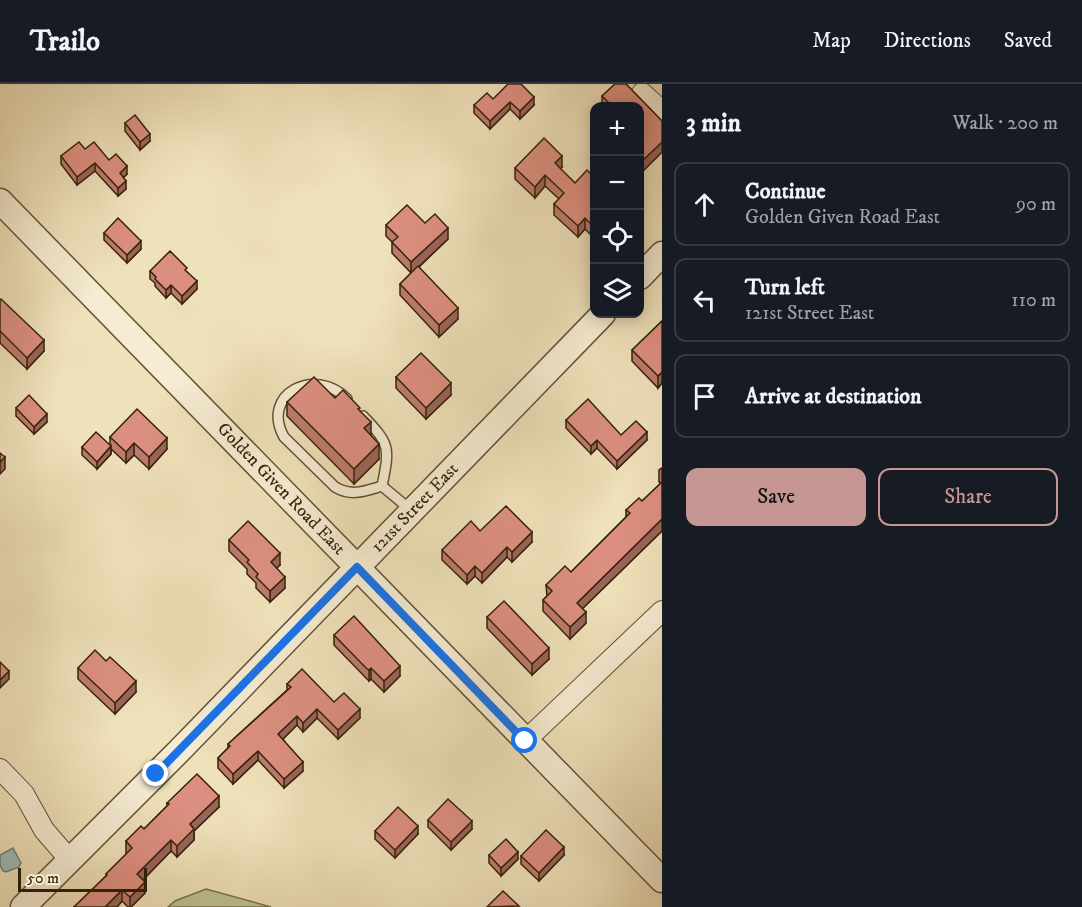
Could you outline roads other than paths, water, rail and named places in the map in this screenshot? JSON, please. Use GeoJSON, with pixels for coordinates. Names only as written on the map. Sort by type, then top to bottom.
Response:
{"type":"FeatureCollection","features":[{"type":"Feature","properties":{"kind":"street"},"geometry":{"type":"LineString","coordinates":[[642,93],[662,111]]}},
{"type":"Feature","properties":{"kind":"street","name":"Golden Given Road East"},"geometry":{"type":"LineString","coordinates":[[0,201],[662,880]]}},
{"type":"Feature","properties":{"kind":"street"},"geometry":{"type":"LineString","coordinates":[[644,272],[662,254]]}},
{"type":"Feature","properties":{"kind":"street","name":"121st Street East"},"geometry":{"type":"LineString","coordinates":[[23,907],[180,750],[599,318]]}},
{"type":"Feature","properties":{"kind":"street"},"geometry":{"type":"LineString","coordinates":[[525,741],[662,611]]}},
{"type":"Feature","properties":{"kind":"street"},"geometry":{"type":"LineString","coordinates":[[0,769],[24,794],[44,830],[70,860]]}},
{"type":"Feature","properties":{"kind":"lane"},"geometry":{"type":"LineString","coordinates":[[350,403],[332,388],[318,383],[303,384],[292,390],[282,403],[278,412],[279,428],[292,446],[335,487],[345,493],[354,494],[382,486]]}},
{"type":"Feature","properties":{"kind":"lane"},"geometry":{"type":"LineString","coordinates":[[358,411],[381,435],[386,446],[387,458],[382,486]]}},
{"type":"Feature","properties":{"kind":"lane"},"geometry":{"type":"LineString","coordinates":[[382,486],[412,511]]}},
{"type":"Feature","properties":{"kind":"water"},"geometry":{"type":"Polygon","coordinates":[[[13,848],[21,863],[19,867],[3,871],[0,865],[0,855],[13,848]]]}}]}
